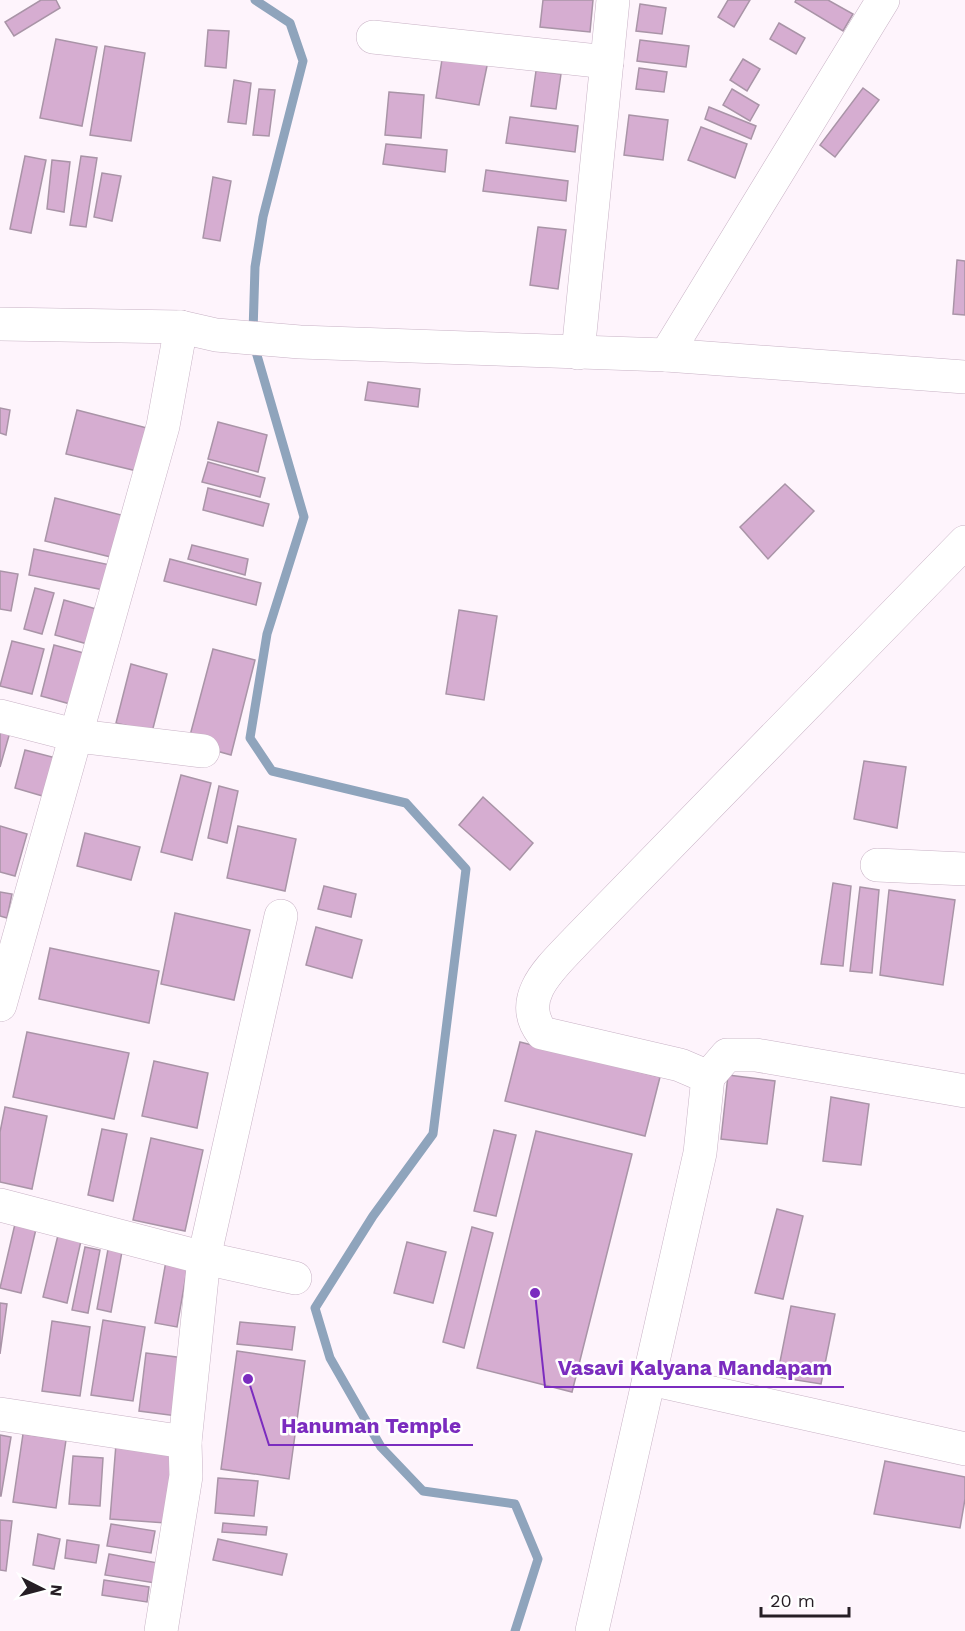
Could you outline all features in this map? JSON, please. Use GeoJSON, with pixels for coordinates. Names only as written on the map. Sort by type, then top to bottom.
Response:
{"type":"FeatureCollection","features":[{"type":"Feature","properties":{"kind":"street"},"geometry":{"type":"LineString","coordinates":[[578,353],[613,0]]}},
{"type":"Feature","properties":{"kind":"street"},"geometry":{"type":"LineString","coordinates":[[666,355],[883,0]]}},
{"type":"Feature","properties":{"kind":"street"},"geometry":{"type":"LineString","coordinates":[[373,37],[607,62]]}},
{"type":"Feature","properties":{"kind":"street"},"geometry":{"type":"LineString","coordinates":[[0,324],[181,327],[216,335],[300,342],[666,355],[965,376]]}},
{"type":"Feature","properties":{"kind":"street"},"geometry":{"type":"LineString","coordinates":[[0,1005],[78,736],[163,426],[181,327]]}},
{"type":"Feature","properties":{"kind":"street"},"geometry":{"type":"LineString","coordinates":[[708,1077],[680,1065],[542,1033],[532,1019],[532,999],[548,971],[965,542]]}},
{"type":"Feature","properties":{"kind":"street"},"geometry":{"type":"LineString","coordinates":[[0,716],[78,736],[203,751]]}},
{"type":"Feature","properties":{"kind":"street"},"geometry":{"type":"LineString","coordinates":[[877,865],[965,869]]}},
{"type":"Feature","properties":{"kind":"street"},"geometry":{"type":"LineString","coordinates":[[162,1631],[186,1476],[185,1442],[204,1258],[281,916]]}},
{"type":"Feature","properties":{"kind":"street"},"geometry":{"type":"LineString","coordinates":[[592,1631],[700,1153],[708,1077],[727,1055],[756,1055],[965,1091]]}},
{"type":"Feature","properties":{"kind":"street"},"geometry":{"type":"LineString","coordinates":[[0,1205],[204,1258],[295,1278]]}},
{"type":"Feature","properties":{"kind":"street"},"geometry":{"type":"LineString","coordinates":[[650,1379],[965,1449]]}},
{"type":"Feature","properties":{"kind":"street"},"geometry":{"type":"LineString","coordinates":[[0,1413],[185,1442]]}},
{"type":"Feature","properties":{"kind":"building"},"geometry":{"type":"Polygon","coordinates":[[[41,0],[56,0],[60,8],[14,36],[5,22],[41,0]]]}},
{"type":"Feature","properties":{"kind":"building"},"geometry":{"type":"Polygon","coordinates":[[[543,0],[593,0],[590,32],[540,27],[543,0]]]}},
{"type":"Feature","properties":{"kind":"building"},"geometry":{"type":"Polygon","coordinates":[[[728,0],[750,0],[734,27],[718,17],[728,0]]]}},
{"type":"Feature","properties":{"kind":"building"},"geometry":{"type":"Polygon","coordinates":[[[796,0],[828,0],[853,14],[843,31],[795,2],[796,0]]]}},
{"type":"Feature","properties":{"kind":"building"},"geometry":{"type":"Polygon","coordinates":[[[640,4],[666,8],[662,34],[636,31],[640,4]]]}},
{"type":"Feature","properties":{"kind":"building"},"geometry":{"type":"Polygon","coordinates":[[[779,23],[805,38],[796,54],[770,39],[779,23]]]}},
{"type":"Feature","properties":{"kind":"building"},"geometry":{"type":"Polygon","coordinates":[[[208,30],[229,31],[226,68],[205,66],[208,30]]]}},
{"type":"Feature","properties":{"kind":"building"},"geometry":{"type":"Polygon","coordinates":[[[56,39],[97,47],[82,126],[40,118],[56,39]]]}},
{"type":"Feature","properties":{"kind":"building"},"geometry":{"type":"Polygon","coordinates":[[[640,40],[689,46],[686,67],[637,61],[640,40]]]}},
{"type":"Feature","properties":{"kind":"building"},"geometry":{"type":"Polygon","coordinates":[[[105,46],[145,53],[131,141],[90,135],[105,46]]]}},
{"type":"Feature","properties":{"kind":"building"},"geometry":{"type":"Polygon","coordinates":[[[443,53],[488,61],[479,105],[436,98],[443,53]]]}},
{"type":"Feature","properties":{"kind":"building"},"geometry":{"type":"Polygon","coordinates":[[[743,59],[760,69],[747,91],[730,80],[743,59]]]}},
{"type":"Feature","properties":{"kind":"building"},"geometry":{"type":"Polygon","coordinates":[[[639,68],[667,72],[664,92],[636,89],[639,68]]]}},
{"type":"Feature","properties":{"kind":"building"},"geometry":{"type":"Polygon","coordinates":[[[536,71],[561,74],[556,109],[531,106],[536,71]]]}},
{"type":"Feature","properties":{"kind":"building"},"geometry":{"type":"Polygon","coordinates":[[[234,80],[251,83],[246,124],[228,122],[234,80]]]}},
{"type":"Feature","properties":{"kind":"building"},"geometry":{"type":"Polygon","coordinates":[[[863,88],[879,100],[835,157],[820,145],[863,88]]]}},
{"type":"Feature","properties":{"kind":"building"},"geometry":{"type":"Polygon","coordinates":[[[259,89],[275,90],[269,136],[253,135],[259,89]]]}},
{"type":"Feature","properties":{"kind":"building"},"geometry":{"type":"Polygon","coordinates":[[[732,89],[759,105],[750,121],[723,105],[732,89]]]}},
{"type":"Feature","properties":{"kind":"building"},"geometry":{"type":"Polygon","coordinates":[[[389,92],[424,95],[421,138],[385,135],[389,92]]]}},
{"type":"Feature","properties":{"kind":"building"},"geometry":{"type":"Polygon","coordinates":[[[709,107],[756,126],[751,139],[705,119],[709,107]]]}},
{"type":"Feature","properties":{"kind":"building"},"geometry":{"type":"Polygon","coordinates":[[[629,115],[668,120],[663,160],[624,155],[629,115]]]}},
{"type":"Feature","properties":{"kind":"building"},"geometry":{"type":"Polygon","coordinates":[[[510,117],[578,126],[575,152],[506,143],[510,117]]]}},
{"type":"Feature","properties":{"kind":"building"},"geometry":{"type":"Polygon","coordinates":[[[701,127],[747,144],[735,178],[688,160],[701,127]]]}},
{"type":"Feature","properties":{"kind":"building"},"geometry":{"type":"Polygon","coordinates":[[[386,144],[447,150],[445,172],[383,164],[386,144]]]}},
{"type":"Feature","properties":{"kind":"building"},"geometry":{"type":"Polygon","coordinates":[[[25,156],[46,160],[31,233],[10,229],[25,156]]]}},
{"type":"Feature","properties":{"kind":"building"},"geometry":{"type":"Polygon","coordinates":[[[81,156],[97,158],[86,227],[70,225],[81,156]]]}},
{"type":"Feature","properties":{"kind":"building"},"geometry":{"type":"Polygon","coordinates":[[[52,160],[70,162],[64,212],[47,209],[52,160]]]}},
{"type":"Feature","properties":{"kind":"building"},"geometry":{"type":"Polygon","coordinates":[[[486,170],[568,181],[566,201],[483,191],[486,170]]]}},
{"type":"Feature","properties":{"kind":"building"},"geometry":{"type":"Polygon","coordinates":[[[102,173],[121,176],[112,221],[94,217],[102,173]]]}},
{"type":"Feature","properties":{"kind":"building"},"geometry":{"type":"Polygon","coordinates":[[[213,177],[231,181],[220,241],[203,238],[213,177]]]}},
{"type":"Feature","properties":{"kind":"building"},"geometry":{"type":"Polygon","coordinates":[[[538,227],[566,230],[558,289],[530,285],[538,227]]]}},
{"type":"Feature","properties":{"kind":"building"},"geometry":{"type":"Polygon","coordinates":[[[957,260],[965,261],[965,315],[953,314],[957,260]]]}},
{"type":"Feature","properties":{"kind":"building"},"geometry":{"type":"Polygon","coordinates":[[[368,382],[420,389],[418,407],[365,400],[368,382]]]}},
{"type":"Feature","properties":{"kind":"building"},"geometry":{"type":"Polygon","coordinates":[[[0,408],[10,410],[6,435],[0,433],[0,408]]]}},
{"type":"Feature","properties":{"kind":"building"},"geometry":{"type":"Polygon","coordinates":[[[77,410],[147,428],[137,471],[66,454],[77,410]]]}},
{"type":"Feature","properties":{"kind":"building"},"geometry":{"type":"Polygon","coordinates":[[[218,422],[267,435],[258,472],[208,459],[218,422]]]}},
{"type":"Feature","properties":{"kind":"building"},"geometry":{"type":"Polygon","coordinates":[[[208,462],[265,478],[260,497],[202,482],[208,462]]]}},
{"type":"Feature","properties":{"kind":"building"},"geometry":{"type":"Polygon","coordinates":[[[785,484],[814,511],[768,559],[740,527],[785,484]]]}},
{"type":"Feature","properties":{"kind":"building"},"geometry":{"type":"Polygon","coordinates":[[[208,488],[269,504],[263,526],[203,510],[208,488]]]}},
{"type":"Feature","properties":{"kind":"building"},"geometry":{"type":"Polygon","coordinates":[[[55,498],[125,516],[115,558],[45,541],[55,498]]]}},
{"type":"Feature","properties":{"kind":"building"},"geometry":{"type":"Polygon","coordinates":[[[192,545],[248,559],[245,575],[188,559],[192,545]]]}},
{"type":"Feature","properties":{"kind":"building"},"geometry":{"type":"Polygon","coordinates":[[[34,549],[115,566],[109,591],[29,575],[34,549]]]}},
{"type":"Feature","properties":{"kind":"building"},"geometry":{"type":"Polygon","coordinates":[[[170,559],[261,583],[256,605],[164,581],[170,559]]]}},
{"type":"Feature","properties":{"kind":"building"},"geometry":{"type":"Polygon","coordinates":[[[0,571],[18,574],[11,611],[0,609],[0,571]]]}},
{"type":"Feature","properties":{"kind":"building"},"geometry":{"type":"Polygon","coordinates":[[[35,588],[54,593],[42,634],[24,629],[35,588]]]}},
{"type":"Feature","properties":{"kind":"building"},"geometry":{"type":"Polygon","coordinates":[[[64,600],[100,610],[91,645],[55,635],[64,600]]]}},
{"type":"Feature","properties":{"kind":"building"},"geometry":{"type":"Polygon","coordinates":[[[459,610],[497,616],[484,700],[446,694],[459,610]]]}},
{"type":"Feature","properties":{"kind":"building"},"geometry":{"type":"Polygon","coordinates":[[[12,641],[44,649],[32,694],[0,686],[12,641]]]}},
{"type":"Feature","properties":{"kind":"building"},"geometry":{"type":"Polygon","coordinates":[[[54,645],[95,656],[81,707],[41,696],[54,645]]]}},
{"type":"Feature","properties":{"kind":"building"},"geometry":{"type":"Polygon","coordinates":[[[213,649],[255,660],[231,755],[188,743],[213,649]]]}},
{"type":"Feature","properties":{"kind":"building"},"geometry":{"type":"Polygon","coordinates":[[[131,664],[167,674],[152,732],[116,723],[131,664]]]}},
{"type":"Feature","properties":{"kind":"building"},"geometry":{"type":"Polygon","coordinates":[[[0,730],[10,732],[0,767],[0,730]]]}},
{"type":"Feature","properties":{"kind":"building"},"geometry":{"type":"Polygon","coordinates":[[[25,750],[56,758],[46,797],[15,788],[25,750]]]}},
{"type":"Feature","properties":{"kind":"building"},"geometry":{"type":"Polygon","coordinates":[[[864,761],[906,767],[897,828],[854,819],[864,761]]]}},
{"type":"Feature","properties":{"kind":"building"},"geometry":{"type":"Polygon","coordinates":[[[181,775],[211,783],[192,860],[161,852],[181,775]]]}},
{"type":"Feature","properties":{"kind":"building"},"geometry":{"type":"Polygon","coordinates":[[[219,786],[238,791],[227,843],[208,838],[219,786]]]}},
{"type":"Feature","properties":{"kind":"building"},"geometry":{"type":"Polygon","coordinates":[[[483,797],[533,843],[510,870],[459,825],[483,797]]]}},
{"type":"Feature","properties":{"kind":"building"},"geometry":{"type":"Polygon","coordinates":[[[0,826],[27,834],[15,876],[0,872],[0,826]]]}},
{"type":"Feature","properties":{"kind":"building"},"geometry":{"type":"Polygon","coordinates":[[[238,826],[296,839],[285,891],[227,878],[238,826]]]}},
{"type":"Feature","properties":{"kind":"building"},"geometry":{"type":"Polygon","coordinates":[[[85,833],[140,847],[131,880],[77,866],[85,833]]]}},
{"type":"Feature","properties":{"kind":"building"},"geometry":{"type":"Polygon","coordinates":[[[833,883],[851,886],[843,966],[821,964],[833,883]]]}},
{"type":"Feature","properties":{"kind":"building"},"geometry":{"type":"Polygon","coordinates":[[[324,886],[356,894],[351,917],[318,909],[324,886]]]}},
{"type":"Feature","properties":{"kind":"building"},"geometry":{"type":"Polygon","coordinates":[[[860,887],[879,890],[872,973],[850,971],[860,887]]]}},
{"type":"Feature","properties":{"kind":"building"},"geometry":{"type":"Polygon","coordinates":[[[889,890],[955,900],[943,985],[880,975],[889,890]]]}},
{"type":"Feature","properties":{"kind":"building"},"geometry":{"type":"Polygon","coordinates":[[[0,892],[12,894],[7,918],[0,916],[0,892]]]}},
{"type":"Feature","properties":{"kind":"building"},"geometry":{"type":"Polygon","coordinates":[[[175,913],[250,930],[234,1000],[161,984],[175,913]]]}},
{"type":"Feature","properties":{"kind":"building"},"geometry":{"type":"Polygon","coordinates":[[[316,927],[362,940],[352,978],[306,965],[316,927]]]}},
{"type":"Feature","properties":{"kind":"building"},"geometry":{"type":"Polygon","coordinates":[[[50,948],[159,971],[149,1023],[39,999],[50,948]]]}},
{"type":"Feature","properties":{"kind":"building"},"geometry":{"type":"Polygon","coordinates":[[[27,1032],[129,1053],[114,1119],[13,1097],[27,1032]]]}},
{"type":"Feature","properties":{"kind":"building"},"geometry":{"type":"Polygon","coordinates":[[[520,1042],[660,1077],[645,1136],[505,1101],[520,1042]]]}},
{"type":"Feature","properties":{"kind":"building"},"geometry":{"type":"Polygon","coordinates":[[[154,1061],[208,1073],[197,1128],[142,1116],[154,1061]]]}},
{"type":"Feature","properties":{"kind":"building"},"geometry":{"type":"Polygon","coordinates":[[[728,1075],[775,1081],[767,1144],[721,1139],[728,1075]]]}},
{"type":"Feature","properties":{"kind":"building"},"geometry":{"type":"Polygon","coordinates":[[[831,1097],[869,1104],[861,1165],[823,1161],[831,1097]]]}},
{"type":"Feature","properties":{"kind":"building"},"geometry":{"type":"Polygon","coordinates":[[[5,1107],[47,1116],[32,1189],[0,1182],[0,1132],[5,1107]]]}},
{"type":"Feature","properties":{"kind":"building"},"geometry":{"type":"Polygon","coordinates":[[[102,1129],[127,1134],[113,1201],[88,1195],[102,1129]]]}},
{"type":"Feature","properties":{"kind":"building"},"geometry":{"type":"Polygon","coordinates":[[[494,1130],[516,1135],[496,1216],[474,1211],[494,1130]]]}},
{"type":"Feature","properties":{"kind":"building"},"geometry":{"type":"Polygon","coordinates":[[[536,1131],[632,1154],[572,1392],[477,1368],[536,1131]]]}},
{"type":"Feature","properties":{"kind":"building"},"geometry":{"type":"Polygon","coordinates":[[[151,1138],[203,1150],[185,1231],[133,1220],[151,1138]]]}},
{"type":"Feature","properties":{"kind":"building"},"geometry":{"type":"Polygon","coordinates":[[[777,1209],[803,1216],[783,1299],[755,1293],[777,1209]]]}},
{"type":"Feature","properties":{"kind":"building"},"geometry":{"type":"Polygon","coordinates":[[[15,1224],[36,1229],[21,1293],[0,1288],[15,1224]]]}},
{"type":"Feature","properties":{"kind":"building"},"geometry":{"type":"Polygon","coordinates":[[[60,1227],[83,1232],[67,1303],[43,1297],[60,1227]]]}},
{"type":"Feature","properties":{"kind":"building"},"geometry":{"type":"Polygon","coordinates":[[[472,1227],[493,1233],[464,1348],[443,1342],[472,1227]]]}},
{"type":"Feature","properties":{"kind":"building"},"geometry":{"type":"Polygon","coordinates":[[[407,1242],[446,1252],[433,1303],[394,1293],[407,1242]]]}},
{"type":"Feature","properties":{"kind":"building"},"geometry":{"type":"Polygon","coordinates":[[[109,1244],[123,1246],[111,1312],[97,1309],[109,1244]]]}},
{"type":"Feature","properties":{"kind":"building"},"geometry":{"type":"Polygon","coordinates":[[[85,1247],[100,1250],[88,1313],[72,1310],[85,1247]]]}},
{"type":"Feature","properties":{"kind":"building"},"geometry":{"type":"Polygon","coordinates":[[[166,1261],[188,1264],[177,1327],[155,1323],[166,1261]]]}},
{"type":"Feature","properties":{"kind":"building"},"geometry":{"type":"Polygon","coordinates":[[[0,1303],[7,1304],[0,1354],[0,1303]]]}},
{"type":"Feature","properties":{"kind":"building"},"geometry":{"type":"Polygon","coordinates":[[[791,1306],[835,1314],[821,1384],[777,1377],[791,1306]]]}},
{"type":"Feature","properties":{"kind":"building"},"geometry":{"type":"Polygon","coordinates":[[[103,1320],[145,1327],[133,1401],[91,1395],[103,1320]]]}},
{"type":"Feature","properties":{"kind":"building"},"geometry":{"type":"Polygon","coordinates":[[[52,1321],[90,1327],[80,1396],[42,1391],[52,1321]]]}},
{"type":"Feature","properties":{"kind":"building"},"geometry":{"type":"Polygon","coordinates":[[[240,1322],[295,1327],[292,1350],[237,1344],[240,1322]]]}},
{"type":"Feature","properties":{"kind":"building"},"geometry":{"type":"Polygon","coordinates":[[[237,1351],[305,1361],[289,1479],[221,1469],[237,1351]]]}},
{"type":"Feature","properties":{"kind":"building"},"geometry":{"type":"Polygon","coordinates":[[[146,1353],[184,1358],[177,1416],[139,1411],[146,1353]]]}},
{"type":"Feature","properties":{"kind":"building"},"geometry":{"type":"Polygon","coordinates":[[[23,1434],[66,1440],[56,1508],[13,1502],[23,1434]]]}},
{"type":"Feature","properties":{"kind":"building"},"geometry":{"type":"Polygon","coordinates":[[[0,1435],[11,1437],[1,1496],[0,1496],[0,1435]]]}},
{"type":"Feature","properties":{"kind":"building"},"geometry":{"type":"Polygon","coordinates":[[[116,1444],[172,1448],[166,1523],[110,1519],[116,1444]]]}},
{"type":"Feature","properties":{"kind":"building"},"geometry":{"type":"Polygon","coordinates":[[[73,1456],[103,1458],[100,1506],[69,1504],[73,1456]]]}},
{"type":"Feature","properties":{"kind":"building"},"geometry":{"type":"Polygon","coordinates":[[[885,1461],[965,1477],[965,1499],[960,1528],[874,1514],[885,1461]]]}},
{"type":"Feature","properties":{"kind":"building"},"geometry":{"type":"Polygon","coordinates":[[[218,1478],[258,1481],[254,1516],[215,1513],[218,1478]]]}},
{"type":"Feature","properties":{"kind":"building"},"geometry":{"type":"Polygon","coordinates":[[[0,1520],[12,1521],[6,1571],[0,1570],[0,1520]]]}},
{"type":"Feature","properties":{"kind":"building"},"geometry":{"type":"Polygon","coordinates":[[[223,1523],[267,1527],[266,1535],[222,1532],[223,1523]]]}},
{"type":"Feature","properties":{"kind":"building"},"geometry":{"type":"Polygon","coordinates":[[[111,1524],[155,1531],[151,1553],[107,1546],[111,1524]]]}},
{"type":"Feature","properties":{"kind":"building"},"geometry":{"type":"Polygon","coordinates":[[[38,1534],[60,1539],[54,1569],[33,1565],[38,1534]]]}},
{"type":"Feature","properties":{"kind":"building"},"geometry":{"type":"Polygon","coordinates":[[[218,1539],[287,1554],[282,1575],[213,1560],[218,1539]]]}},
{"type":"Feature","properties":{"kind":"building"},"geometry":{"type":"Polygon","coordinates":[[[67,1540],[99,1545],[96,1563],[65,1558],[67,1540]]]}},
{"type":"Feature","properties":{"kind":"building"},"geometry":{"type":"Polygon","coordinates":[[[109,1554],[158,1563],[155,1583],[105,1575],[109,1554]]]}},
{"type":"Feature","properties":{"kind":"building"},"geometry":{"type":"Polygon","coordinates":[[[104,1580],[149,1587],[147,1602],[102,1595],[104,1580]]]}},
{"type":"Feature","properties":{"kind":"waterway"},"geometry":{"type":"LineString","coordinates":[[253,332],[255,267],[263,217],[303,61],[290,23],[255,0]]}},
{"type":"Feature","properties":{"kind":"waterway"},"geometry":{"type":"LineString","coordinates":[[254,345],[304,517],[267,634],[250,738],[272,771],[406,803],[466,869],[433,1134],[373,1216],[315,1308],[330,1358],[381,1447],[423,1491],[515,1504],[538,1559],[515,1631]]}},
{"type":"Feature","properties":{"kind":"place","name":"Vasavi Kalyana Mandapam"},"geometry":{"type":"Point","coordinates":[535,1293]}},
{"type":"Feature","properties":{"kind":"place","name":"Hanuman Temple"},"geometry":{"type":"Point","coordinates":[248,1379]}}]}
